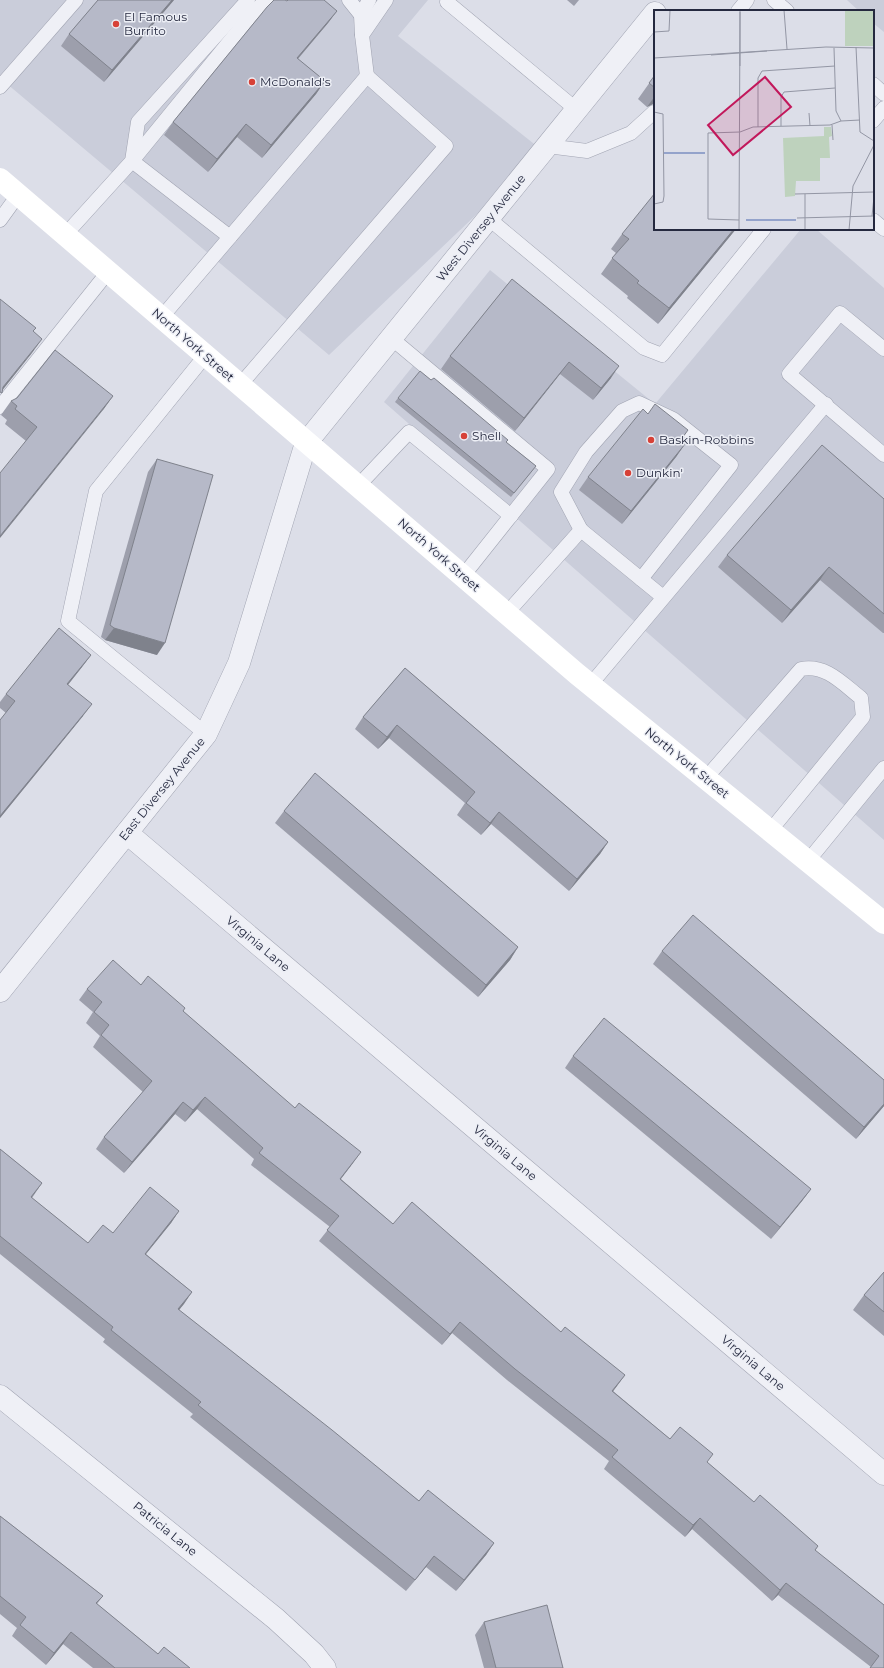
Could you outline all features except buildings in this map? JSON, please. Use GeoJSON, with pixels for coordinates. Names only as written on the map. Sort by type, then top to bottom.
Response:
{"type":"FeatureCollection","features":[{"type":"Feature","properties":{"kind":"main road","name":"North York Street"},"geometry":{"type":"LineString","coordinates":[[0,179],[306,443],[590,684],[770,831],[883,920]]}},
{"type":"Feature","properties":{"kind":"street","name":"West Diversey Avenue"},"geometry":{"type":"LineString","coordinates":[[658,10],[665,0]]}},
{"type":"Feature","properties":{"kind":"street","name":"West Diversey Avenue"},"geometry":{"type":"LineString","coordinates":[[306,443],[654,14]]}},
{"type":"Feature","properties":{"kind":"street","name":"East Diversey Avenue"},"geometry":{"type":"LineString","coordinates":[[0,991],[206,734],[239,663],[306,443]]}},
{"type":"Feature","properties":{"kind":"street","name":"Virginia Lane"},"geometry":{"type":"LineString","coordinates":[[126,833],[884,1474]]}},
{"type":"Feature","properties":{"kind":"street","name":"Patricia Lane"},"geometry":{"type":"LineString","coordinates":[[0,1396],[276,1619],[314,1654],[325,1668]]}},
{"type":"Feature","properties":{"kind":"lane"},"geometry":{"type":"LineString","coordinates":[[0,87],[76,0]]}},
{"type":"Feature","properties":{"kind":"lane"},"geometry":{"type":"LineString","coordinates":[[132,161],[138,122],[248,0]]}},
{"type":"Feature","properties":{"kind":"lane"},"geometry":{"type":"LineString","coordinates":[[65,235],[132,161],[252,14],[266,0]]}},
{"type":"Feature","properties":{"kind":"lane"},"geometry":{"type":"LineString","coordinates":[[349,0],[361,15]]}},
{"type":"Feature","properties":{"kind":"lane"},"geometry":{"type":"LineString","coordinates":[[240,385],[446,146],[367,76],[361,15],[369,0]]}},
{"type":"Feature","properties":{"kind":"lane"},"geometry":{"type":"LineString","coordinates":[[362,35],[386,0]]}},
{"type":"Feature","properties":{"kind":"lane"},"geometry":{"type":"LineString","coordinates":[[739,10],[747,0]]}},
{"type":"Feature","properties":{"kind":"lane"},"geometry":{"type":"LineString","coordinates":[[774,0],[786,10]]}},
{"type":"Feature","properties":{"kind":"lane"},"geometry":{"type":"LineString","coordinates":[[447,2],[577,110]]}},
{"type":"Feature","properties":{"kind":"lane"},"geometry":{"type":"LineString","coordinates":[[161,318],[367,76]]}},
{"type":"Feature","properties":{"kind":"lane"},"geometry":{"type":"LineString","coordinates":[[874,85],[884,94]]}},
{"type":"Feature","properties":{"kind":"lane"},"geometry":{"type":"LineString","coordinates":[[874,121],[884,108]]}},
{"type":"Feature","properties":{"kind":"lane"},"geometry":{"type":"LineString","coordinates":[[547,146],[587,151],[630,133],[654,112]]}},
{"type":"Feature","properties":{"kind":"lane"},"geometry":{"type":"LineString","coordinates":[[132,161],[230,237]]}},
{"type":"Feature","properties":{"kind":"lane"},"geometry":{"type":"LineString","coordinates":[[0,220],[18,195]]}},
{"type":"Feature","properties":{"kind":"lane"},"geometry":{"type":"LineString","coordinates":[[488,218],[644,348],[662,355],[763,230]]}},
{"type":"Feature","properties":{"kind":"lane"},"geometry":{"type":"LineString","coordinates":[[874,221],[884,229]]}},
{"type":"Feature","properties":{"kind":"lane"},"geometry":{"type":"LineString","coordinates":[[0,407],[108,272]]}},
{"type":"Feature","properties":{"kind":"lane"},"geometry":{"type":"LineString","coordinates":[[884,349],[840,313],[789,374],[884,455]]}},
{"type":"Feature","properties":{"kind":"lane"},"geometry":{"type":"LineString","coordinates":[[391,338],[548,470],[463,576]]}},
{"type":"Feature","properties":{"kind":"lane"},"geometry":{"type":"LineString","coordinates":[[206,356],[96,491],[68,621],[206,734]]}},
{"type":"Feature","properties":{"kind":"lane"},"geometry":{"type":"LineString","coordinates":[[640,579],[731,465],[673,419],[639,403],[622,411],[586,452],[561,492],[581,530],[640,579],[663,597]]}},
{"type":"Feature","properties":{"kind":"lane"},"geometry":{"type":"LineString","coordinates":[[590,684],[826,404]]}},
{"type":"Feature","properties":{"kind":"lane"},"geometry":{"type":"LineString","coordinates":[[358,486],[409,432],[511,516]]}},
{"type":"Feature","properties":{"kind":"lane"},"geometry":{"type":"LineString","coordinates":[[507,613],[581,530]]}},
{"type":"Feature","properties":{"kind":"lane"},"geometry":{"type":"LineString","coordinates":[[706,778],[801,669],[811,667],[825,670],[862,698],[863,717],[770,831]]}},
{"type":"Feature","properties":{"kind":"lane"},"geometry":{"type":"LineString","coordinates":[[808,861],[884,768]]}},
{"type":"Feature","properties":{"kind":"shaded area"},"geometry":{"type":"Polygon","coordinates":[[[0,0],[428,0],[398,36],[543,151],[329,355],[0,78],[0,0]]]}},
{"type":"Feature","properties":{"kind":"shaded area"},"geometry":{"type":"Polygon","coordinates":[[[847,0],[884,0],[884,32],[874,24],[874,10],[858,10],[847,0]]]}},
{"type":"Feature","properties":{"kind":"shaded area"},"geometry":{"type":"Polygon","coordinates":[[[800,230],[817,230],[884,288],[884,840],[384,402],[490,270],[655,404],[800,230]]]}},
{"type":"Feature","properties":{"kind":"place","name":"El Famous Burrito"},"geometry":{"type":"Point","coordinates":[116,24]}},
{"type":"Feature","properties":{"kind":"place","name":"McDonald's"},"geometry":{"type":"Point","coordinates":[252,82]}},
{"type":"Feature","properties":{"kind":"place","name":"Shell"},"geometry":{"type":"Point","coordinates":[464,436]}},
{"type":"Feature","properties":{"kind":"place","name":"Baskin-Robbins"},"geometry":{"type":"Point","coordinates":[651,440]}},
{"type":"Feature","properties":{"kind":"place","name":"Dunkin'"},"geometry":{"type":"Point","coordinates":[628,473]}}]}
